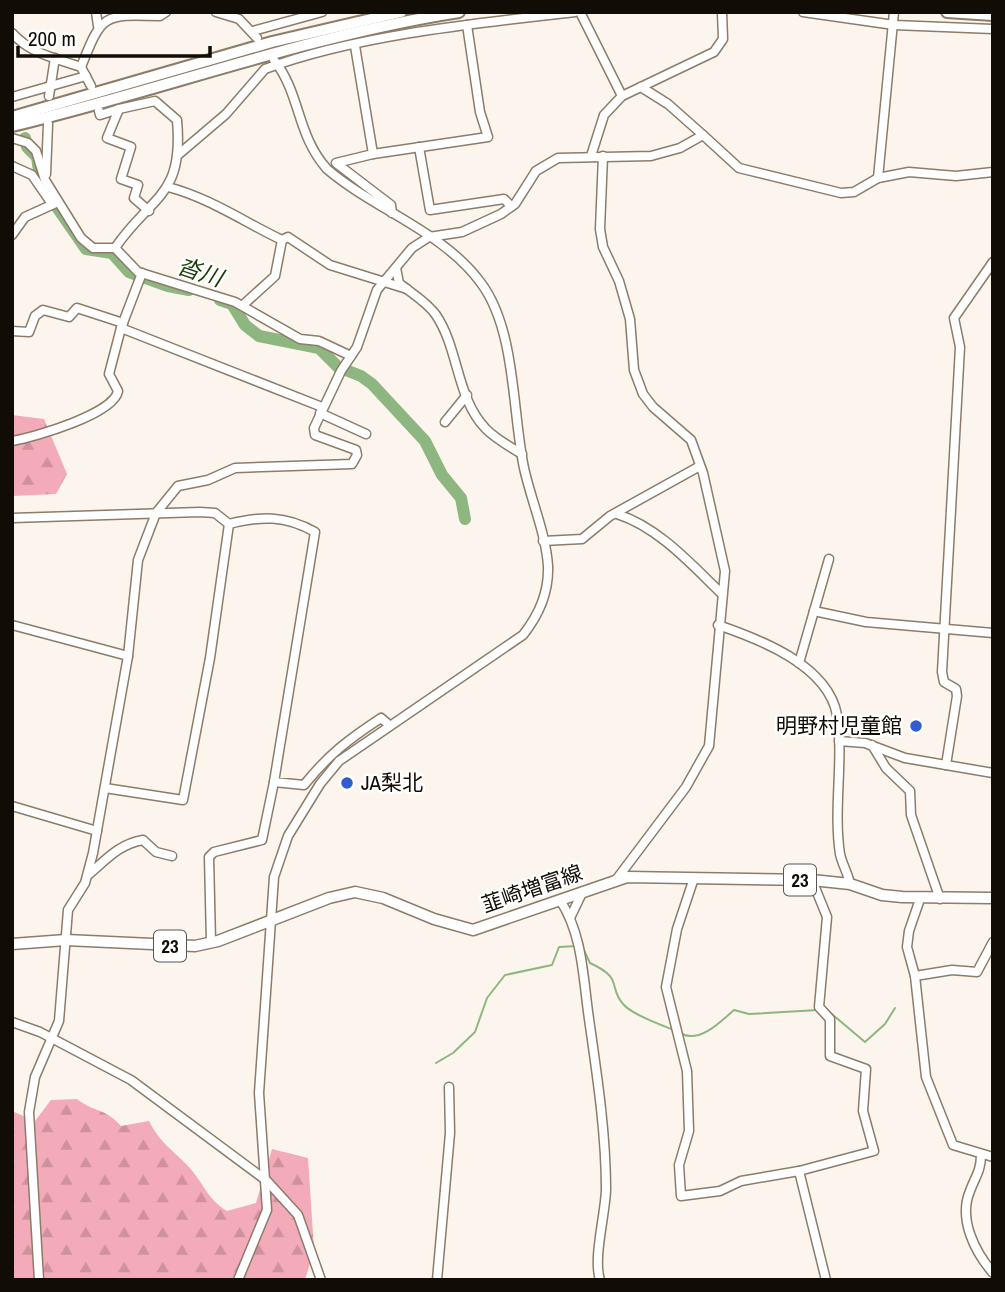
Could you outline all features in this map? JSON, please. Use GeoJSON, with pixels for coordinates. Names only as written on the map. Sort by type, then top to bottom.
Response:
{"type":"FeatureCollection","features":[{"type":"Feature","properties":{"kind":"highway"},"geometry":{"type":"LineString","coordinates":[[12,117],[272,42],[401,12]]}},
{"type":"Feature","properties":{"kind":"highway"},"geometry":{"type":"LineString","coordinates":[[12,126],[277,51],[416,19],[459,12]]}},
{"type":"Feature","properties":{"kind":"highway"},"geometry":{"type":"LineString","coordinates":[[947,12],[993,16]]}},
{"type":"Feature","properties":{"kind":"main road","name":"韮崎増富線"},"geometry":{"type":"LineString","coordinates":[[12,944],[66,940],[166,946],[211,943],[269,920],[355,892],[383,898],[434,919],[473,930],[616,880],[649,876],[812,880],[850,884],[882,895],[920,899],[993,898]]}},
{"type":"Feature","properties":{"kind":"street"},"geometry":{"type":"LineString","coordinates":[[81,66],[98,26],[96,12]]}},
{"type":"Feature","properties":{"kind":"street"},"geometry":{"type":"LineString","coordinates":[[98,26],[111,17],[160,16],[166,12]]}},
{"type":"Feature","properties":{"kind":"street"},"geometry":{"type":"LineString","coordinates":[[216,12],[239,19],[255,35],[321,12]]}},
{"type":"Feature","properties":{"kind":"street"},"geometry":{"type":"LineString","coordinates":[[179,154],[226,114],[265,69],[276,63],[467,25],[577,12],[622,96]]}},
{"type":"Feature","properties":{"kind":"street"},"geometry":{"type":"LineString","coordinates":[[591,156],[604,115],[622,96],[714,52],[723,39],[722,12]]}},
{"type":"Feature","properties":{"kind":"street"},"geometry":{"type":"LineString","coordinates":[[803,12],[894,18],[993,29]]}},
{"type":"Feature","properties":{"kind":"street"},"geometry":{"type":"LineString","coordinates":[[878,178],[894,18]]}},
{"type":"Feature","properties":{"kind":"street"},"geometry":{"type":"LineString","coordinates":[[392,213],[391,205],[336,163],[373,154],[488,137],[467,25]]}},
{"type":"Feature","properties":{"kind":"street"},"geometry":{"type":"LineString","coordinates":[[12,33],[24,46],[81,66],[91,86]]}},
{"type":"Feature","properties":{"kind":"street"},"geometry":{"type":"LineString","coordinates":[[355,46],[373,154]]}},
{"type":"Feature","properties":{"kind":"street"},"geometry":{"type":"LineString","coordinates":[[49,96],[55,58]]}},
{"type":"Feature","properties":{"kind":"street"},"geometry":{"type":"LineString","coordinates":[[238,1280],[264,1224],[269,1197],[259,1093],[269,920],[278,864],[302,813],[339,761],[388,724],[523,635],[539,610],[545,594],[548,565],[522,454],[506,347],[492,302],[467,267],[429,237],[336,177],[317,158],[306,139],[288,80],[276,63]]}},
{"type":"Feature","properties":{"kind":"street"},"geometry":{"type":"LineString","coordinates":[[12,96],[86,76]]}},
{"type":"Feature","properties":{"kind":"street"},"geometry":{"type":"LineString","coordinates":[[641,87],[667,104],[739,168],[772,178],[841,192],[854,192],[878,178],[909,172],[956,176],[993,171]]}},
{"type":"Feature","properties":{"kind":"street"},"geometry":{"type":"LineString","coordinates":[[99,111],[100,115],[155,101],[177,120],[179,154],[168,187],[149,211],[131,224],[115,248]]}},
{"type":"Feature","properties":{"kind":"street"},"geometry":{"type":"LineString","coordinates":[[119,109],[107,138],[131,147],[121,179],[138,185],[134,198],[149,211]]}},
{"type":"Feature","properties":{"kind":"street"},"geometry":{"type":"LineString","coordinates":[[46,185],[48,124]]}},
{"type":"Feature","properties":{"kind":"street"},"geometry":{"type":"LineString","coordinates":[[39,1280],[29,1112],[36,1077],[59,1021],[68,910],[88,875],[128,656],[138,560],[156,513],[178,486],[208,481],[235,468],[352,464],[357,456],[356,450],[315,435],[314,428],[351,356],[377,290],[412,248],[429,237],[463,232],[511,206],[536,171],[566,156],[664,154],[703,135]]}},
{"type":"Feature","properties":{"kind":"street"},"geometry":{"type":"LineString","coordinates":[[12,138],[28,144],[36,151],[46,185],[55,203],[89,245],[115,248],[133,269],[243,305],[300,339],[318,341],[351,356]]}},
{"type":"Feature","properties":{"kind":"street"},"geometry":{"type":"LineString","coordinates":[[419,147],[430,209],[504,199],[511,206]]}},
{"type":"Feature","properties":{"kind":"street"},"geometry":{"type":"LineString","coordinates":[[603,156],[600,229],[603,247],[619,281],[629,319],[634,370],[643,394],[653,407],[691,440],[700,466],[725,570],[709,746],[685,787],[616,880]]}},
{"type":"Feature","properties":{"kind":"street"},"geometry":{"type":"LineString","coordinates":[[12,166],[46,185]]}},
{"type":"Feature","properties":{"kind":"street"},"geometry":{"type":"LineString","coordinates":[[168,187],[217,203],[251,226],[282,240]]}},
{"type":"Feature","properties":{"kind":"street"},"geometry":{"type":"LineString","coordinates":[[12,235],[24,217],[55,203]]}},
{"type":"Feature","properties":{"kind":"street"},"geometry":{"type":"LineString","coordinates":[[282,240],[288,237],[330,265],[407,289]]}},
{"type":"Feature","properties":{"kind":"street"},"geometry":{"type":"LineString","coordinates":[[243,305],[275,276],[282,240]]}},
{"type":"Feature","properties":{"kind":"street"},"geometry":{"type":"LineString","coordinates":[[946,765],[957,696],[956,689],[947,685],[942,678],[960,347],[954,318],[993,262]]}},
{"type":"Feature","properties":{"kind":"street"},"geometry":{"type":"LineString","coordinates":[[396,268],[399,283],[428,306],[446,331],[467,395],[486,428],[522,454]]}},
{"type":"Feature","properties":{"kind":"street"},"geometry":{"type":"LineString","coordinates":[[12,441],[63,426],[114,401],[118,391],[109,374],[122,325],[142,273]]}},
{"type":"Feature","properties":{"kind":"street"},"geometry":{"type":"LineString","coordinates":[[12,331],[29,332],[35,316],[43,310],[69,317],[77,308],[321,410],[366,434]]}},
{"type":"Feature","properties":{"kind":"street"},"geometry":{"type":"LineString","coordinates":[[445,422],[467,395]]}},
{"type":"Feature","properties":{"kind":"street"},"geometry":{"type":"LineString","coordinates":[[543,541],[582,539],[603,521],[700,466]]}},
{"type":"Feature","properties":{"kind":"street"},"geometry":{"type":"LineString","coordinates":[[12,518],[215,513],[229,524],[275,517],[302,524],[315,532],[262,840],[214,852],[209,858],[211,943]]}},
{"type":"Feature","properties":{"kind":"street"},"geometry":{"type":"LineString","coordinates":[[617,514],[644,526],[722,593]]}},
{"type":"Feature","properties":{"kind":"street"},"geometry":{"type":"LineString","coordinates":[[105,788],[183,800],[210,658],[229,524]]}},
{"type":"Feature","properties":{"kind":"street"},"geometry":{"type":"LineString","coordinates":[[799,663],[829,559]]}},
{"type":"Feature","properties":{"kind":"street"},"geometry":{"type":"LineString","coordinates":[[814,611],[856,621],[993,633]]}},
{"type":"Feature","properties":{"kind":"street"},"geometry":{"type":"LineString","coordinates":[[12,625],[128,656]]}},
{"type":"Feature","properties":{"kind":"street"},"geometry":{"type":"LineString","coordinates":[[718,625],[750,636],[799,663],[833,702],[839,741],[841,855],[850,884]]}},
{"type":"Feature","properties":{"kind":"street"},"geometry":{"type":"LineString","coordinates":[[274,782],[304,785],[321,764],[356,733],[381,718],[388,724]]}},
{"type":"Feature","properties":{"kind":"street"},"geometry":{"type":"LineString","coordinates":[[839,741],[872,745],[905,758],[993,773]]}},
{"type":"Feature","properties":{"kind":"street"},"geometry":{"type":"LineString","coordinates":[[872,745],[886,768],[910,791],[911,815],[940,899]]}},
{"type":"Feature","properties":{"kind":"street"},"geometry":{"type":"LineString","coordinates":[[12,806],[97,831]]}},
{"type":"Feature","properties":{"kind":"street"},"geometry":{"type":"LineString","coordinates":[[88,875],[114,852],[135,841],[143,840],[156,852],[172,856]]}},
{"type":"Feature","properties":{"kind":"street"},"geometry":{"type":"LineString","coordinates":[[694,878],[677,929],[666,987],[687,1071],[689,1131],[679,1165],[681,1196],[720,1191],[741,1181],[800,1171],[874,1151],[863,1111],[866,1069],[830,1056],[830,1019],[819,1007],[827,917],[812,880]]}},
{"type":"Feature","properties":{"kind":"street"},"geometry":{"type":"LineString","coordinates":[[571,916],[582,893]]}},
{"type":"Feature","properties":{"kind":"street"},"geometry":{"type":"LineString","coordinates":[[920,899],[909,931],[907,947],[915,976],[929,1088],[953,1145],[993,1157]]}},
{"type":"Feature","properties":{"kind":"street"},"geometry":{"type":"LineString","coordinates":[[560,900],[571,916],[584,970],[602,1129],[606,1185],[605,1219],[597,1269],[600,1280]]}},
{"type":"Feature","properties":{"kind":"street"},"geometry":{"type":"LineString","coordinates":[[915,976],[952,970],[978,972],[993,942]]}},
{"type":"Feature","properties":{"kind":"street"},"geometry":{"type":"LineString","coordinates":[[12,1022],[53,1039],[131,1080],[267,1181],[298,1215],[321,1280]]}},
{"type":"Feature","properties":{"kind":"street"},"geometry":{"type":"LineString","coordinates":[[437,1280],[450,1133],[449,1087]]}},
{"type":"Feature","properties":{"kind":"street"},"geometry":{"type":"LineString","coordinates":[[981,1155],[981,1170],[969,1193],[965,1218],[980,1257],[993,1273]]}},
{"type":"Feature","properties":{"kind":"street"},"geometry":{"type":"LineString","coordinates":[[800,1171],[826,1280]]}},
{"type":"Feature","properties":{"kind":"green space"},"geometry":{"type":"Polygon","coordinates":[[[12,415],[44,419],[67,474],[56,494],[12,496],[12,415]]]}},
{"type":"Feature","properties":{"kind":"green space"},"geometry":{"type":"Polygon","coordinates":[[[77,1099],[109,1116],[121,1126],[149,1121],[210,1196],[227,1211],[256,1203],[272,1149],[308,1158],[314,1250],[305,1280],[12,1280],[12,1111],[35,1121],[51,1100],[77,1099]]]}},
{"type":"Feature","properties":{"kind":"waterway","name":"沓川"},"geometry":{"type":"LineString","coordinates":[[25,138],[27,147],[37,157],[41,184],[86,249],[112,253],[129,272],[168,286],[189,290]]}},
{"type":"Feature","properties":{"kind":"waterway","name":"沓川"},"geometry":{"type":"LineString","coordinates":[[220,300],[232,304],[245,325],[259,336],[319,348],[338,367],[361,376],[372,384],[425,441],[442,475],[461,498],[465,519]]}},
{"type":"Feature","properties":{"kind":"waterway"},"geometry":{"type":"LineString","coordinates":[[436,1063],[453,1053],[475,1032],[487,998],[505,975],[552,965],[559,947],[577,946]]}},
{"type":"Feature","properties":{"kind":"waterway"},"geometry":{"type":"LineString","coordinates":[[582,946],[590,963],[612,979],[619,999],[628,1009],[674,1030]]}},
{"type":"Feature","properties":{"kind":"waterway"},"geometry":{"type":"LineString","coordinates":[[827,1010],[865,1042],[885,1024],[895,1008]]}},
{"type":"Feature","properties":{"kind":"waterway"},"geometry":{"type":"LineString","coordinates":[[682,1034],[696,1036],[703,1033],[734,1010],[749,1014],[818,1010]]}},
{"type":"Feature","properties":{"kind":"place","name":"明野村児童館"},"geometry":{"type":"Point","coordinates":[916,726]}},
{"type":"Feature","properties":{"kind":"place","name":"JA梨北"},"geometry":{"type":"Point","coordinates":[347,783]}}]}
